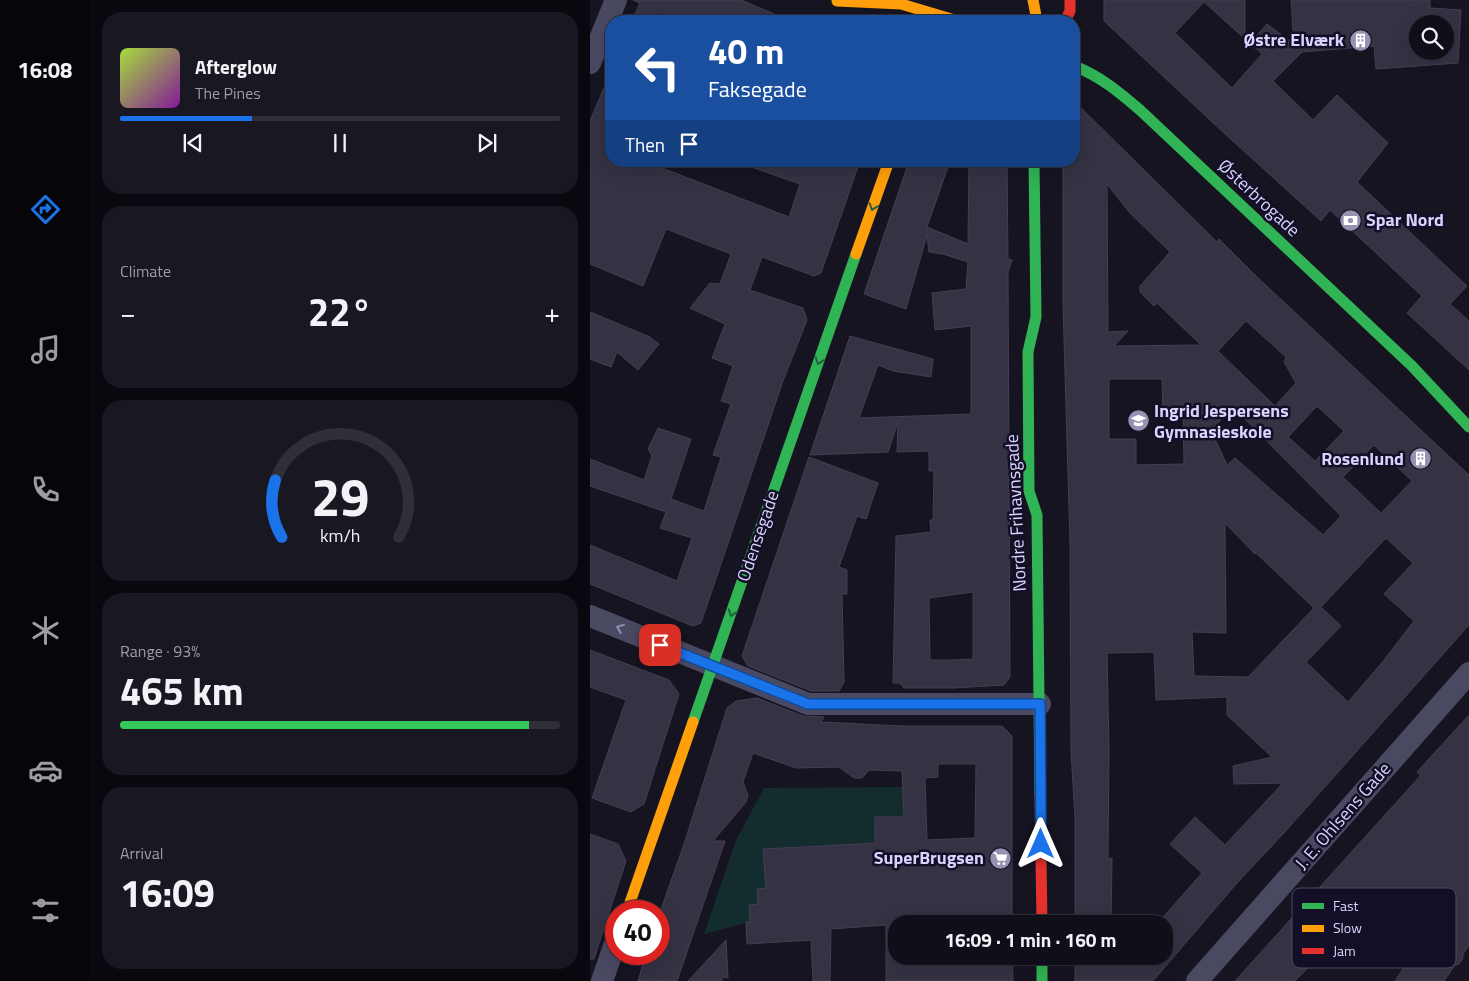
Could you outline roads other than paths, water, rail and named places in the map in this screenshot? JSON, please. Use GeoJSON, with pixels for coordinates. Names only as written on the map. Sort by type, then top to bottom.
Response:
{"type":"FeatureCollection","features":[{"type":"Feature","properties":{"kind":"street"},"geometry":{"type":"LineString","coordinates":[[610,15],[616,0]]}},
{"type":"Feature","properties":{"kind":"street"},"geometry":{"type":"LineString","coordinates":[[837,0],[853,11]]}},
{"type":"Feature","properties":{"kind":"street"},"geometry":{"type":"LineString","coordinates":[[837,0],[901,4],[938,15]]}},
{"type":"Feature","properties":{"kind":"street"},"geometry":{"type":"LineString","coordinates":[[1033,0],[1036,15]]}},
{"type":"Feature","properties":{"kind":"street"},"geometry":{"type":"LineString","coordinates":[[1068,15],[1070,0]]}},
{"type":"Feature","properties":{"kind":"street"},"geometry":{"type":"LineString","coordinates":[[590,63],[605,27]]}},
{"type":"Feature","properties":{"kind":"street","name":"Østerbrogade"},"geometry":{"type":"LineString","coordinates":[[1080,68],[1105,81],[1140,110],[1412,366],[1469,427]]}},
{"type":"Feature","properties":{"kind":"street","name":"Odensegade"},"geometry":{"type":"LineString","coordinates":[[631,900],[887,167]]}},
{"type":"Feature","properties":{"kind":"street","name":"Nordre Frihavnsgade"},"geometry":{"type":"LineString","coordinates":[[1034,167],[1036,317],[1028,352],[1029,491],[1037,515],[1042,915]]}},
{"type":"Feature","properties":{"kind":"street","name":"Østerbrogade"},"geometry":{"type":"LineString","coordinates":[[1412,366],[1469,413]]}},
{"type":"Feature","properties":{"kind":"street"},"geometry":{"type":"LineString","coordinates":[[590,616],[808,704],[1040,704]]}},
{"type":"Feature","properties":{"kind":"street","name":"J. E. Ohlsens Gade"},"geometry":{"type":"LineString","coordinates":[[1197,981],[1469,673]]}},
{"type":"Feature","properties":{"kind":"street"},"geometry":{"type":"LineString","coordinates":[[602,981],[608,965]]}},
{"type":"Feature","properties":{"kind":"street"},"geometry":{"type":"LineString","coordinates":[[1042,965],[1042,981]]}},
{"type":"Feature","properties":{"kind":"place","name":"Østre Elværk"},"geometry":{"type":"Point","coordinates":[1360,40]}},
{"type":"Feature","properties":{"kind":"place","name":"Spar Nord"},"geometry":{"type":"Point","coordinates":[1350,220]}},
{"type":"Feature","properties":{"kind":"place","name":"Ingrid Jespersens Gymnasieskole"},"geometry":{"type":"Point","coordinates":[1138,421]}},
{"type":"Feature","properties":{"kind":"place","name":"Rosenlund"},"geometry":{"type":"Point","coordinates":[1420,459]}},
{"type":"Feature","properties":{"kind":"place","name":"SuperBrugsen"},"geometry":{"type":"Point","coordinates":[1000,858]}}]}
